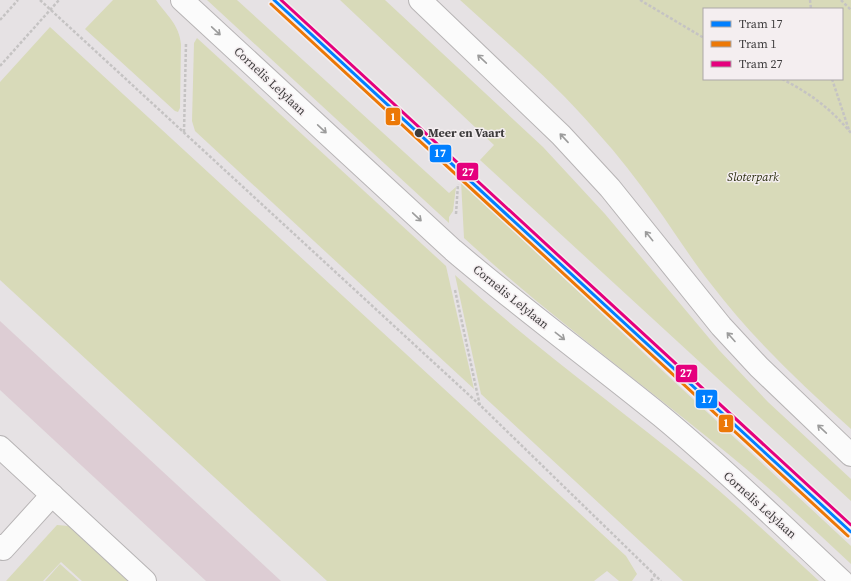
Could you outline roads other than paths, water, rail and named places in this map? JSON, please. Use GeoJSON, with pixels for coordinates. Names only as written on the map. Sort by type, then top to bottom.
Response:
{"type":"FeatureCollection","features":[{"type":"Feature","properties":{"kind":"main road"},"geometry":{"type":"LineString","coordinates":[[420,0],[562,135],[610,188],[721,326],[759,368],[851,455]]}},
{"type":"Feature","properties":{"kind":"main road","name":"Cornelis Lelylaan"},"geometry":{"type":"LineString","coordinates":[[185,2],[453,250],[483,276],[662,417],[742,488],[842,581]]}},
{"type":"Feature","properties":{"kind":"main road"},"geometry":{"type":"LineString","coordinates":[[0,447],[145,581]]}},
{"type":"Feature","properties":{"kind":"main road"},"geometry":{"type":"LineString","coordinates":[[0,546],[4,549],[52,495]]}},
{"type":"Feature","properties":{"kind":"tram line","name":"17"},"geometry":{"type":"LineString","coordinates":[[274,0],[851,532]]}},
{"type":"Feature","properties":{"kind":"tram line","name":"27"},"geometry":{"type":"LineString","coordinates":[[281,0],[851,525]]}},
{"type":"Feature","properties":{"kind":"tram line","name":"1"},"geometry":{"type":"LineString","coordinates":[[271,4],[848,536]]}},
{"type":"Feature","properties":{"kind":"place","name":"Meer en Vaart"},"geometry":{"type":"Point","coordinates":[419,133]}},
{"type":"Feature","properties":{"kind":"park label","name":"Sloterpark"},"geometry":{"type":"Point","coordinates":[753,177]}}]}
